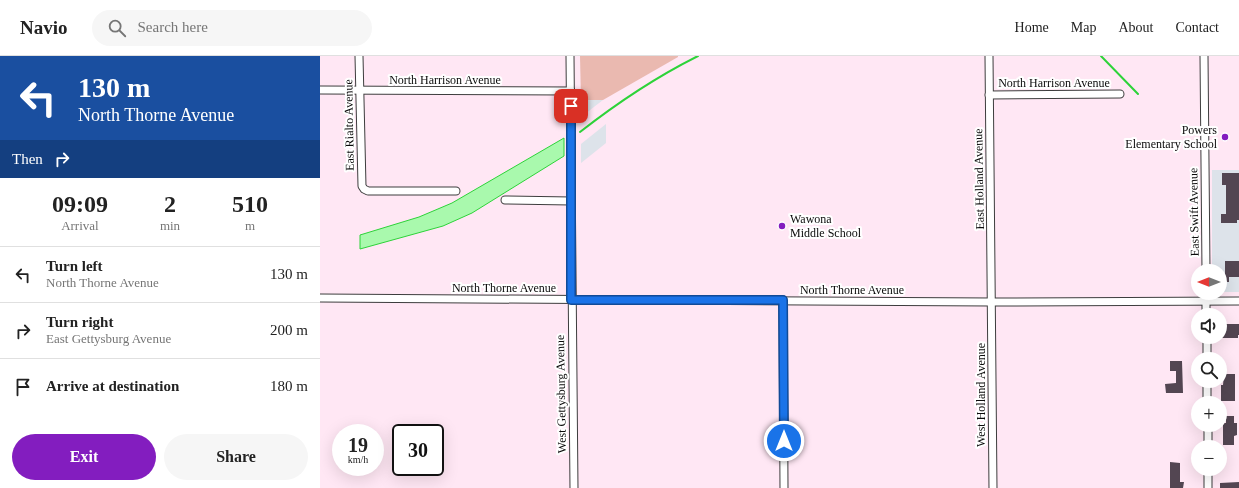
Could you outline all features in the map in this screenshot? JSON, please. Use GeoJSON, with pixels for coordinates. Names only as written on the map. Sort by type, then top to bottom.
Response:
{"type":"FeatureCollection","features":[{"type":"Feature","properties":{"kind":"street","name":"East Rialto Avenue"},"geometry":{"type":"LineString","coordinates":[[359,56],[362,186],[364,189],[368,191],[456,191]]}},
{"type":"Feature","properties":{"kind":"street","name":"West Gettysburg Avenue"},"geometry":{"type":"LineString","coordinates":[[570,56],[571,300],[574,488]]}},
{"type":"Feature","properties":{"kind":"street","name":"East Holland Avenue"},"geometry":{"type":"LineString","coordinates":[[989,56],[992,302]]}},
{"type":"Feature","properties":{"kind":"street","name":"East Swift Avenue"},"geometry":{"type":"LineString","coordinates":[[1204,56],[1206,264]]}},
{"type":"Feature","properties":{"kind":"street","name":"North Harrison Avenue"},"geometry":{"type":"LineString","coordinates":[[320,90],[570,91]]}},
{"type":"Feature","properties":{"kind":"street","name":"North Harrison Avenue"},"geometry":{"type":"LineString","coordinates":[[989,95],[1120,94]]}},
{"type":"Feature","properties":{"kind":"street"},"geometry":{"type":"LineString","coordinates":[[506,200],[571,200]]}},
{"type":"Feature","properties":{"kind":"street","name":"North Thorne Avenue"},"geometry":{"type":"LineString","coordinates":[[320,298],[992,302],[1191,297]]}},
{"type":"Feature","properties":{"kind":"street"},"geometry":{"type":"LineString","coordinates":[[783,300],[784,488]]}},
{"type":"Feature","properties":{"kind":"street","name":"North Thorne Avenue"},"geometry":{"type":"LineString","coordinates":[[1227,300],[1239,301]]}},
{"type":"Feature","properties":{"kind":"street","name":"West Holland Avenue"},"geometry":{"type":"LineString","coordinates":[[992,302],[993,488]]}},
{"type":"Feature","properties":{"kind":"street"},"geometry":{"type":"LineString","coordinates":[[1208,476],[1208,488]]}},
{"type":"Feature","properties":{"kind":"shaded area"},"geometry":{"type":"Polygon","coordinates":[[[580,56],[678,57],[603,100],[581,100],[580,56]]]}},
{"type":"Feature","properties":{"kind":"shaded area"},"geometry":{"type":"Polygon","coordinates":[[[581,100],[603,100],[581,117],[581,100]]]}},
{"type":"Feature","properties":{"kind":"shaded area"},"geometry":{"type":"Polygon","coordinates":[[[606,124],[606,143],[581,163],[581,144],[606,124]]]}},
{"type":"Feature","properties":{"kind":"shaded area"},"geometry":{"type":"Polygon","coordinates":[[[564,138],[564,156],[472,213],[443,226],[360,249],[360,235],[419,217],[452,203],[564,138]]]}},
{"type":"Feature","properties":{"kind":"shaded area"},"geometry":{"type":"Polygon","coordinates":[[[1212,170],[1239,170],[1239,292],[1227,292],[1227,264],[1212,264],[1212,170]]]}},
{"type":"Feature","properties":{"kind":"building"},"geometry":{"type":"Polygon","coordinates":[[[1222,173],[1239,173],[1239,220],[1237,220],[1237,223],[1221,223],[1221,214],[1226,214],[1226,185],[1222,185],[1222,173]]]}},
{"type":"Feature","properties":{"kind":"building"},"geometry":{"type":"Polygon","coordinates":[[[1225,261],[1239,261],[1239,277],[1229,277],[1229,282],[1227,282],[1227,264],[1225,264],[1225,261]]]}},
{"type":"Feature","properties":{"kind":"building"},"geometry":{"type":"Polygon","coordinates":[[[1227,324],[1239,324],[1238,338],[1227,338],[1227,324]]]}},
{"type":"Feature","properties":{"kind":"building"},"geometry":{"type":"Polygon","coordinates":[[[1170,361],[1182,361],[1183,393],[1166,393],[1165,384],[1176,383],[1176,371],[1170,371],[1170,361]]]}},
{"type":"Feature","properties":{"kind":"building"},"geometry":{"type":"Polygon","coordinates":[[[1227,374],[1235,374],[1235,401],[1227,401],[1227,396],[1221,396],[1221,388],[1227,388],[1227,374]]]}},
{"type":"Feature","properties":{"kind":"building"},"geometry":{"type":"Polygon","coordinates":[[[1227,416],[1234,416],[1234,423],[1237,423],[1237,435],[1234,436],[1234,445],[1227,445],[1227,440],[1223,440],[1223,432],[1227,432],[1227,416]]]}},
{"type":"Feature","properties":{"kind":"building"},"geometry":{"type":"Polygon","coordinates":[[[1170,462],[1180,463],[1180,482],[1184,482],[1183,488],[1170,488],[1170,462]]]}},
{"type":"Feature","properties":{"kind":"building"},"geometry":{"type":"Polygon","coordinates":[[[1239,482],[1239,488],[1220,488],[1220,483],[1239,482]]]}},
{"type":"Feature","properties":{"kind":"waterway"},"geometry":{"type":"LineString","coordinates":[[580,132],[637,91],[698,56]]}},
{"type":"Feature","properties":{"kind":"waterway"},"geometry":{"type":"LineString","coordinates":[[1101,56],[1138,94]]}},
{"type":"Feature","properties":{"kind":"place","name":"Powers Elementary School"},"geometry":{"type":"Point","coordinates":[1225,137]}},
{"type":"Feature","properties":{"kind":"place","name":"Wawona Middle School"},"geometry":{"type":"Point","coordinates":[782,226]}},
{"type":"Feature","properties":{"kind":"route"},"geometry":{"type":"LineString","coordinates":[[571,106],[571,300],[783,300],[784,441]]}}]}
